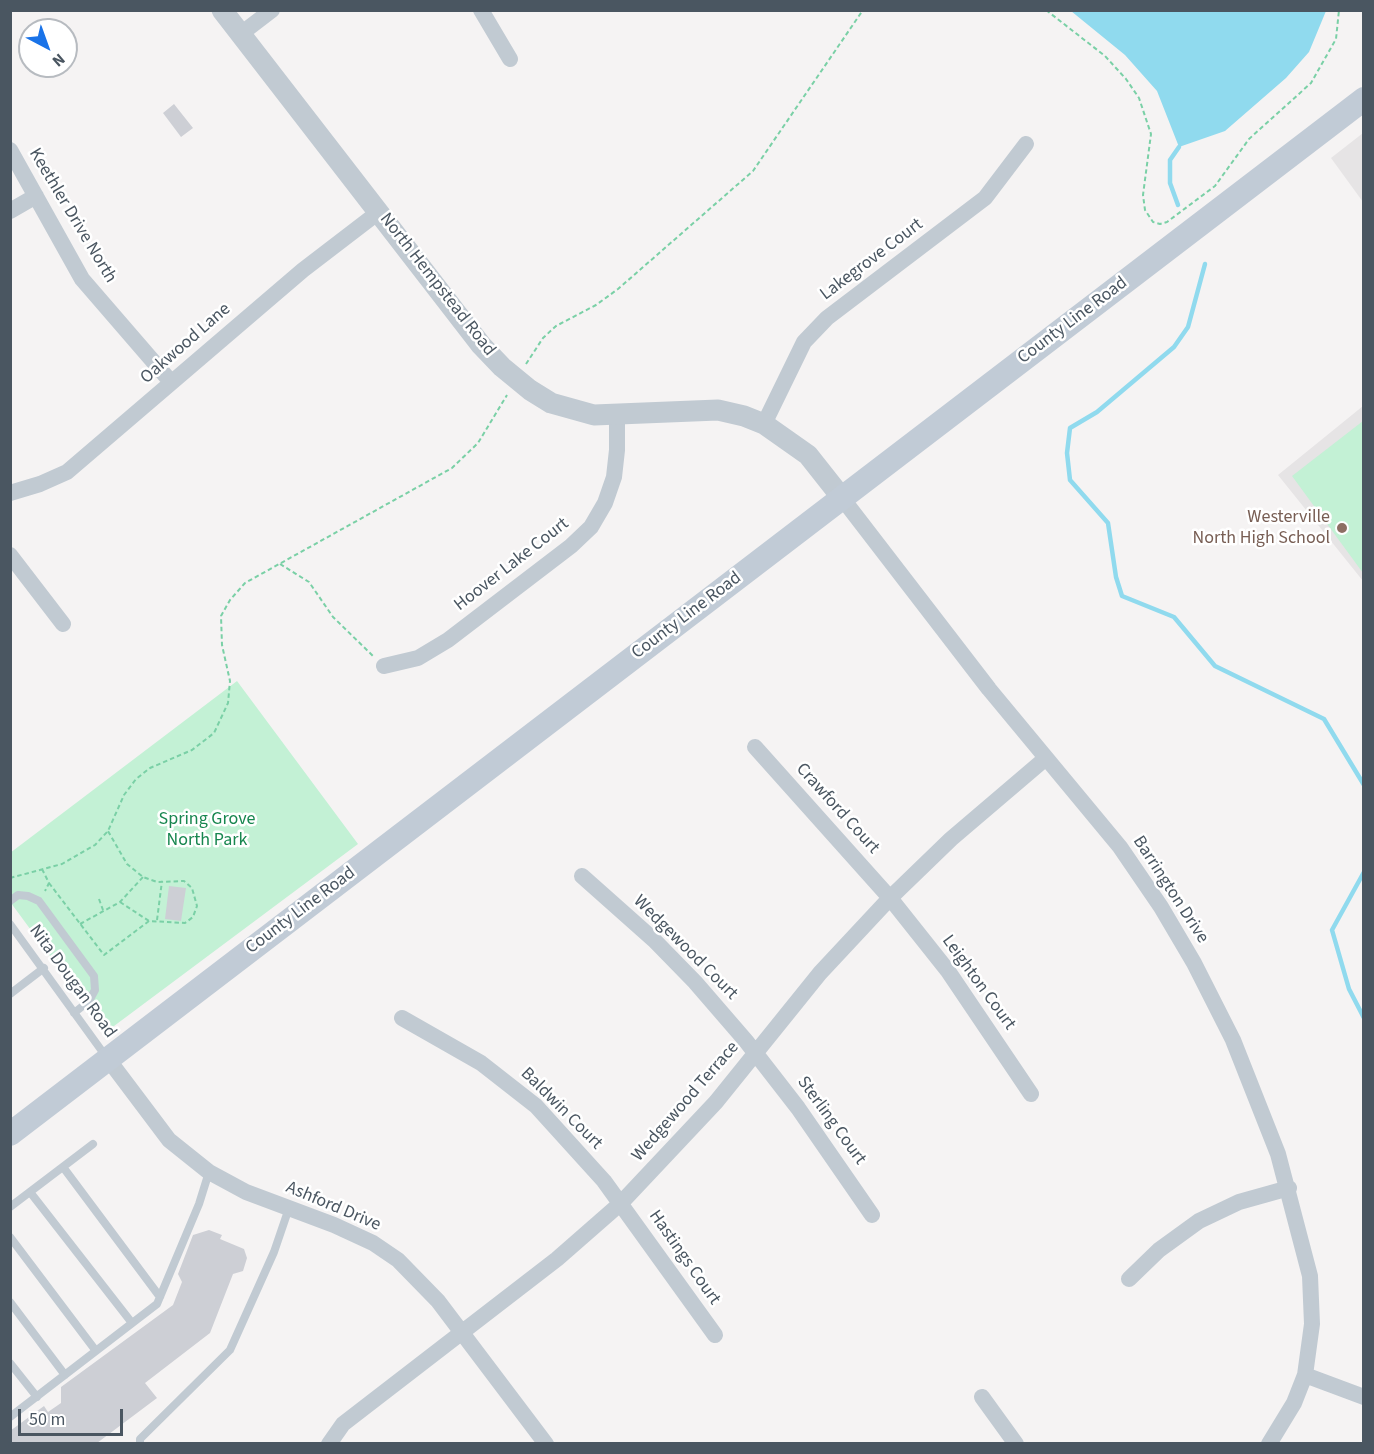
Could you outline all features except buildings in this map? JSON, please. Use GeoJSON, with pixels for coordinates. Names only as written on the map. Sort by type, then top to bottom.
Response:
{"type":"FeatureCollection","features":[{"type":"Feature","properties":{"kind":"main road","name":"County Line Road"},"geometry":{"type":"LineString","coordinates":[[10,1134],[1364,99]]}},
{"type":"Feature","properties":{"kind":"street","name":"North Hempstead Road"},"geometry":{"type":"LineString","coordinates":[[222,10],[481,345],[517,379],[551,403],[580,413],[617,415],[718,410],[764,424],[808,455],[842,498]]}},
{"type":"Feature","properties":{"kind":"street"},"geometry":{"type":"LineString","coordinates":[[242,33],[272,10]]}},
{"type":"Feature","properties":{"kind":"street"},"geometry":{"type":"LineString","coordinates":[[481,10],[510,59]]}},
{"type":"Feature","properties":{"kind":"street","name":"Lakegrove Court"},"geometry":{"type":"LineString","coordinates":[[764,424],[804,342],[827,318],[985,198],[1026,144]]}},
{"type":"Feature","properties":{"kind":"street","name":"Keethler Drive North"},"geometry":{"type":"LineString","coordinates":[[10,150],[82,279],[171,382]]}},
{"type":"Feature","properties":{"kind":"street"},"geometry":{"type":"LineString","coordinates":[[10,211],[36,196]]}},
{"type":"Feature","properties":{"kind":"street","name":"Oakwood Lane"},"geometry":{"type":"LineString","coordinates":[[10,493],[67,472],[303,270],[380,212]]}},
{"type":"Feature","properties":{"kind":"street","name":"Hoover Lake Court"},"geometry":{"type":"LineString","coordinates":[[384,666],[418,658],[448,640],[571,546],[591,527],[605,503],[614,477],[617,415]]}},
{"type":"Feature","properties":{"kind":"street","name":"Barrington Drive"},"geometry":{"type":"LineString","coordinates":[[842,498],[989,689],[1120,848],[1161,907],[1194,963],[1233,1040],[1257,1096],[1289,1188],[1310,1276],[1312,1324],[1305,1375]]}},
{"type":"Feature","properties":{"kind":"street"},"geometry":{"type":"LineString","coordinates":[[10,555],[63,624]]}},
{"type":"Feature","properties":{"kind":"street","name":"Crawford Court"},"geometry":{"type":"LineString","coordinates":[[754,747],[890,898]]}},
{"type":"Feature","properties":{"kind":"street","name":"Wedgewood Terrace"},"geometry":{"type":"LineString","coordinates":[[329,1443],[343,1424],[557,1259],[621,1203],[672,1151],[820,973],[890,898],[951,839],[1046,758]]}},
{"type":"Feature","properties":{"kind":"street","name":"Wedgewood Court"},"geometry":{"type":"LineString","coordinates":[[582,876],[654,940],[687,973],[754,1053]]}},
{"type":"Feature","properties":{"kind":"street","name":"Leighton Court"},"geometry":{"type":"LineString","coordinates":[[890,898],[948,971],[1031,1094]]}},
{"type":"Feature","properties":{"kind":"street","name":"Baldwin Court"},"geometry":{"type":"LineString","coordinates":[[402,1018],[481,1063],[536,1106],[568,1139],[621,1203]]}},
{"type":"Feature","properties":{"kind":"street","name":"Sterling Court"},"geometry":{"type":"LineString","coordinates":[[754,1053],[798,1108],[872,1215]]}},
{"type":"Feature","properties":{"kind":"street","name":"Ashford Drive"},"geometry":{"type":"LineString","coordinates":[[108,1059],[169,1140],[209,1172],[246,1192],[364,1238],[398,1260],[420,1280],[546,1443]]}},
{"type":"Feature","properties":{"kind":"street"},"geometry":{"type":"LineString","coordinates":[[1129,1278],[1152,1256],[1199,1221],[1239,1202],[1289,1188]]}},
{"type":"Feature","properties":{"kind":"street","name":"Hastings Court"},"geometry":{"type":"LineString","coordinates":[[621,1203],[715,1335]]}},
{"type":"Feature","properties":{"kind":"street"},"geometry":{"type":"LineString","coordinates":[[1269,1443],[1294,1403],[1305,1375],[1364,1397]]}},
{"type":"Feature","properties":{"kind":"street"},"geometry":{"type":"LineString","coordinates":[[982,1397],[1016,1443]]}},
{"type":"Feature","properties":{"kind":"lane"},"geometry":{"type":"LineString","coordinates":[[10,901],[18,895],[39,901],[94,976],[95,990],[89,1001],[74,1012]]}},
{"type":"Feature","properties":{"kind":"lane","name":"Nita Dougan Road"},"geometry":{"type":"LineString","coordinates":[[10,924],[108,1059]]}},
{"type":"Feature","properties":{"kind":"lane"},"geometry":{"type":"LineString","coordinates":[[10,994],[44,968]]}},
{"type":"Feature","properties":{"kind":"lane"},"geometry":{"type":"LineString","coordinates":[[10,1207],[93,1144]]}},
{"type":"Feature","properties":{"kind":"lane"},"geometry":{"type":"LineString","coordinates":[[63,1167],[160,1298]]}},
{"type":"Feature","properties":{"kind":"lane"},"geometry":{"type":"LineString","coordinates":[[10,1417],[157,1304],[200,1204],[209,1172]]}},
{"type":"Feature","properties":{"kind":"lane"},"geometry":{"type":"LineString","coordinates":[[30,1192],[132,1323]]}},
{"type":"Feature","properties":{"kind":"lane"},"geometry":{"type":"LineString","coordinates":[[140,1443],[140,1439],[230,1350],[274,1252],[289,1208]]}},
{"type":"Feature","properties":{"kind":"lane"},"geometry":{"type":"LineString","coordinates":[[10,1237],[96,1351]]}},
{"type":"Feature","properties":{"kind":"lane"},"geometry":{"type":"LineString","coordinates":[[10,1302],[65,1375]]}},
{"type":"Feature","properties":{"kind":"lane"},"geometry":{"type":"LineString","coordinates":[[10,1363],[37,1397]]}},
{"type":"Feature","properties":{"kind":"path"},"geometry":{"type":"LineString","coordinates":[[10,878],[78,856],[95,845],[108,831],[124,795],[136,779],[150,768],[192,750],[214,733],[228,703],[230,681],[222,645],[221,616],[230,600],[245,583],[452,468],[478,443],[543,338],[556,326],[596,305],[618,289],[753,171],[863,10]]}},
{"type":"Feature","properties":{"kind":"path"},"geometry":{"type":"LineString","coordinates":[[1046,10],[1105,56],[1126,79],[1139,98],[1151,134],[1144,187],[1145,210],[1153,222],[1160,224],[1167,222],[1215,186],[1249,139],[1311,83],[1336,39],[1340,10]]}},
{"type":"Feature","properties":{"kind":"path"},"geometry":{"type":"LineString","coordinates":[[280,564],[309,582],[333,616],[384,666]]}},
{"type":"Feature","properties":{"kind":"path"},"geometry":{"type":"LineString","coordinates":[[42,869],[48,883],[104,955],[149,921],[185,923],[193,917],[197,906],[192,888],[184,881],[162,881],[143,877],[127,864],[108,831]]}},
{"type":"Feature","properties":{"kind":"path"},"geometry":{"type":"LineString","coordinates":[[80,924],[120,902],[143,877]]}},
{"type":"Feature","properties":{"kind":"path"},"geometry":{"type":"LineString","coordinates":[[156,920],[162,881]]}},
{"type":"Feature","properties":{"kind":"path"},"geometry":{"type":"LineString","coordinates":[[39,901],[48,883]]}},
{"type":"Feature","properties":{"kind":"path"},"geometry":{"type":"LineString","coordinates":[[99,900],[103,910]]}},
{"type":"Feature","properties":{"kind":"path"},"geometry":{"type":"LineString","coordinates":[[120,902],[149,921]]}},
{"type":"Feature","properties":{"kind":"shaded area"},"geometry":{"type":"Polygon","coordinates":[[[1363,133],[1363,202],[1331,158],[1363,133]]]}},
{"type":"Feature","properties":{"kind":"shaded area","name":"Westerville North High School"},"geometry":{"type":"Polygon","coordinates":[[[1363,406],[1363,581],[1278,475],[1363,406]]]}},
{"type":"Feature","properties":{"kind":"green space","name":"Westerville North High School"},"geometry":{"type":"Polygon","coordinates":[[[1363,421],[1363,573],[1292,476],[1363,421]]]}},
{"type":"Feature","properties":{"kind":"green space","name":"Spring Grove North Park"},"geometry":{"type":"Polygon","coordinates":[[[237,681],[358,844],[106,1032],[11,903],[10,853],[237,681]]]}},
{"type":"Feature","properties":{"kind":"water"},"geometry":{"type":"Polygon","coordinates":[[[1071,11],[1326,11],[1309,52],[1286,78],[1225,131],[1179,147],[1157,91],[1125,55],[1071,11]]]}},
{"type":"Feature","properties":{"kind":"waterway"},"geometry":{"type":"LineString","coordinates":[[1178,205],[1170,183],[1170,160],[1179,147]]}},
{"type":"Feature","properties":{"kind":"waterway"},"geometry":{"type":"LineString","coordinates":[[1205,264],[1188,327],[1174,347],[1097,412],[1070,428],[1067,453],[1070,480],[1108,523],[1116,577],[1122,596],[1174,617],[1215,666],[1324,719],[1364,785]]}},
{"type":"Feature","properties":{"kind":"waterway"},"geometry":{"type":"LineString","coordinates":[[1364,872],[1332,930],[1349,989],[1364,1018]]}},
{"type":"Feature","properties":{"kind":"place","name":"Westerville North High School"},"geometry":{"type":"Point","coordinates":[1342,528]}}]}
